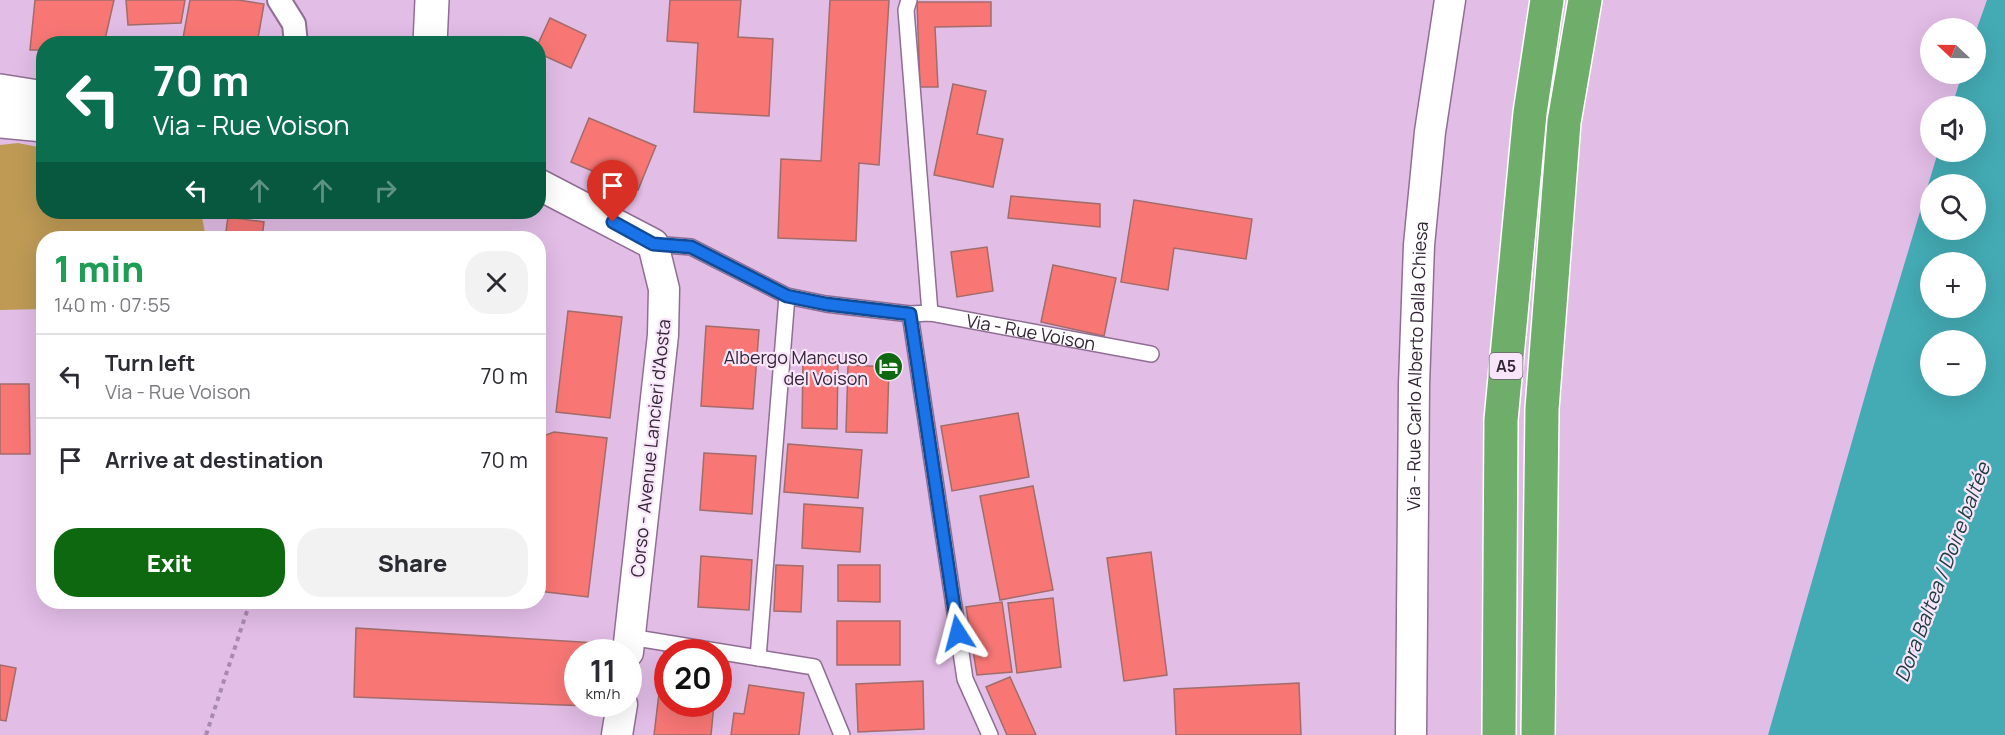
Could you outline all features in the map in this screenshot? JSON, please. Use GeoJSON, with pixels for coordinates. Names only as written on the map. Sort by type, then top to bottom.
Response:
{"type":"FeatureCollection","features":[{"type":"Feature","properties":{"kind":"highway","name":"A5"},"geometry":{"type":"LineString","coordinates":[[1499,735],[1501,420],[1530,113],[1547,0]]}},
{"type":"Feature","properties":{"kind":"highway","name":"A5"},"geometry":{"type":"LineString","coordinates":[[1538,735],[1542,409],[1564,122],[1585,0]]}},
{"type":"Feature","properties":{"kind":"street"},"geometry":{"type":"LineString","coordinates":[[279,0],[294,24],[295,36]]}},
{"type":"Feature","properties":{"kind":"street"},"geometry":{"type":"LineString","coordinates":[[430,36],[432,0]]}},
{"type":"Feature","properties":{"kind":"street"},"geometry":{"type":"LineString","coordinates":[[445,36],[446,0]]}},
{"type":"Feature","properties":{"kind":"street","name":"Via - Rue Carlo Alberto Dalla Chiesa"},"geometry":{"type":"LineString","coordinates":[[1412,735],[1414,385],[1419,245],[1430,132],[1450,0]]}},
{"type":"Feature","properties":{"kind":"street","name":"Via - Rue Voison"},"geometry":{"type":"LineString","coordinates":[[546,188],[653,244]]}},
{"type":"Feature","properties":{"kind":"street","name":"Corso - Avenue Lancieri d'Aosta"},"geometry":{"type":"LineString","coordinates":[[630,639],[663,335],[664,289],[653,244]]}},
{"type":"Feature","properties":{"kind":"street"},"geometry":{"type":"LineString","coordinates":[[617,735],[620,717]]}},
{"type":"Feature","properties":{"kind":"lane"},"geometry":{"type":"LineString","coordinates":[[909,0],[906,10],[930,313]]}},
{"type":"Feature","properties":{"kind":"lane","name":"Via - Rue Voison"},"geometry":{"type":"LineString","coordinates":[[653,244],[691,247],[787,296],[826,304],[910,314],[930,313],[1151,354]]}},
{"type":"Feature","properties":{"kind":"lane"},"geometry":{"type":"LineString","coordinates":[[758,658],[787,296]]}},
{"type":"Feature","properties":{"kind":"lane"},"geometry":{"type":"LineString","coordinates":[[910,314],[965,679],[990,735]]}},
{"type":"Feature","properties":{"kind":"lane"},"geometry":{"type":"LineString","coordinates":[[642,646],[758,658],[814,667],[842,735]]}},
{"type":"Feature","properties":{"kind":"path"},"geometry":{"type":"LineString","coordinates":[[206,735],[248,609]]}},
{"type":"Feature","properties":{"kind":"shaded area"},"geometry":{"type":"Polygon","coordinates":[[[18,143],[36,147],[36,219],[202,219],[205,231],[36,231],[36,309],[0,310],[0,145],[18,143]]]}},
{"type":"Feature","properties":{"kind":"water","name":"Dora Baltea / Doire baltée"},"geometry":{"type":"Polygon","coordinates":[[[1987,0],[2005,0],[2005,735],[1768,735],[1920,212],[1920,240],[1986,240],[1986,174],[1931,174],[1935,162],[1986,162],[1986,96],[1955,96],[1959,84],[1986,84],[1986,18],[1981,18],[1987,0]]]}},
{"type":"Feature","properties":{"kind":"building"},"geometry":{"type":"Polygon","coordinates":[[[35,0],[114,0],[106,36],[36,36],[36,50],[30,50],[35,0]]]}},
{"type":"Feature","properties":{"kind":"building"},"geometry":{"type":"Polygon","coordinates":[[[126,0],[185,0],[181,23],[128,25],[126,0]]]}},
{"type":"Feature","properties":{"kind":"building"},"geometry":{"type":"Polygon","coordinates":[[[190,0],[238,0],[264,4],[258,36],[183,36],[190,0]]]}},
{"type":"Feature","properties":{"kind":"building"},"geometry":{"type":"Polygon","coordinates":[[[670,0],[741,0],[738,37],[773,39],[769,116],[694,112],[698,43],[667,41],[670,0]]]}},
{"type":"Feature","properties":{"kind":"building"},"geometry":{"type":"Polygon","coordinates":[[[830,0],[889,0],[879,165],[859,163],[856,241],[778,238],[781,159],[821,161],[830,0]]]}},
{"type":"Feature","properties":{"kind":"building"},"geometry":{"type":"Polygon","coordinates":[[[917,2],[991,2],[991,26],[935,27],[938,87],[920,87],[917,2]]]}},
{"type":"Feature","properties":{"kind":"building"},"geometry":{"type":"Polygon","coordinates":[[[550,18],[586,35],[571,68],[546,57],[546,36],[542,36],[550,18]]]}},
{"type":"Feature","properties":{"kind":"building"},"geometry":{"type":"Polygon","coordinates":[[[953,84],[986,91],[977,134],[1003,139],[993,187],[934,175],[953,84]]]}},
{"type":"Feature","properties":{"kind":"building"},"geometry":{"type":"Polygon","coordinates":[[[589,118],[656,146],[638,190],[571,162],[589,118]]]}},
{"type":"Feature","properties":{"kind":"building"},"geometry":{"type":"Polygon","coordinates":[[[1011,196],[1100,204],[1100,227],[1008,218],[1011,196]]]}},
{"type":"Feature","properties":{"kind":"building"},"geometry":{"type":"Polygon","coordinates":[[[1134,200],[1252,219],[1246,259],[1174,248],[1168,290],[1121,282],[1134,200]]]}},
{"type":"Feature","properties":{"kind":"building"},"geometry":{"type":"Polygon","coordinates":[[[228,219],[264,222],[263,231],[226,231],[228,219]]]}},
{"type":"Feature","properties":{"kind":"building"},"geometry":{"type":"Polygon","coordinates":[[[987,247],[993,291],[957,297],[951,252],[987,247]]]}},
{"type":"Feature","properties":{"kind":"building"},"geometry":{"type":"Polygon","coordinates":[[[1053,265],[1116,278],[1104,336],[1041,322],[1053,265]]]}},
{"type":"Feature","properties":{"kind":"building"},"geometry":{"type":"Polygon","coordinates":[[[568,311],[622,317],[610,418],[556,412],[568,311]]]}},
{"type":"Feature","properties":{"kind":"building"},"geometry":{"type":"Polygon","coordinates":[[[706,326],[759,330],[753,409],[701,406],[706,326]]]}},
{"type":"Feature","properties":{"kind":"building"},"geometry":{"type":"Polygon","coordinates":[[[803,358],[838,359],[837,429],[802,428],[803,358]]]}},
{"type":"Feature","properties":{"kind":"building"},"geometry":{"type":"Polygon","coordinates":[[[848,365],[889,367],[887,433],[846,432],[848,365]]]}},
{"type":"Feature","properties":{"kind":"building"},"geometry":{"type":"Polygon","coordinates":[[[0,384],[29,384],[30,454],[0,454],[0,384]]]}},
{"type":"Feature","properties":{"kind":"building"},"geometry":{"type":"Polygon","coordinates":[[[1018,413],[1029,477],[952,491],[941,426],[1018,413]]]}},
{"type":"Feature","properties":{"kind":"building"},"geometry":{"type":"Polygon","coordinates":[[[554,432],[607,438],[588,597],[546,592],[546,435],[554,432]]]}},
{"type":"Feature","properties":{"kind":"building"},"geometry":{"type":"Polygon","coordinates":[[[788,444],[862,450],[858,498],[784,492],[788,444]]]}},
{"type":"Feature","properties":{"kind":"building"},"geometry":{"type":"Polygon","coordinates":[[[704,453],[756,456],[752,514],[700,510],[704,453]]]}},
{"type":"Feature","properties":{"kind":"building"},"geometry":{"type":"Polygon","coordinates":[[[1033,486],[1053,590],[1000,600],[980,496],[1033,486]]]}},
{"type":"Feature","properties":{"kind":"building"},"geometry":{"type":"Polygon","coordinates":[[[804,504],[863,508],[860,552],[802,548],[804,504]]]}},
{"type":"Feature","properties":{"kind":"building"},"geometry":{"type":"Polygon","coordinates":[[[1151,552],[1167,675],[1124,681],[1107,558],[1151,552]]]}},
{"type":"Feature","properties":{"kind":"building"},"geometry":{"type":"Polygon","coordinates":[[[701,556],[752,560],[749,610],[698,607],[701,556]]]}},
{"type":"Feature","properties":{"kind":"building"},"geometry":{"type":"Polygon","coordinates":[[[776,565],[803,566],[801,612],[774,611],[776,565]]]}},
{"type":"Feature","properties":{"kind":"building"},"geometry":{"type":"Polygon","coordinates":[[[838,565],[880,565],[880,602],[838,601],[838,565]]]}},
{"type":"Feature","properties":{"kind":"building"},"geometry":{"type":"Polygon","coordinates":[[[1053,598],[1061,667],[1017,673],[1008,603],[1053,598]]]}},
{"type":"Feature","properties":{"kind":"building"},"geometry":{"type":"Polygon","coordinates":[[[1002,602],[1012,672],[977,675],[966,607],[1002,602]]]}},
{"type":"Feature","properties":{"kind":"building"},"geometry":{"type":"Polygon","coordinates":[[[837,621],[900,621],[900,665],[837,665],[837,621]]]}},
{"type":"Feature","properties":{"kind":"building"},"geometry":{"type":"Polygon","coordinates":[[[356,628],[564,641],[564,705],[354,697],[356,628]]]}},
{"type":"Feature","properties":{"kind":"building"},"geometry":{"type":"Polygon","coordinates":[[[0,665],[16,668],[6,721],[0,720],[0,665]]]}},
{"type":"Feature","properties":{"kind":"building"},"geometry":{"type":"Polygon","coordinates":[[[1010,677],[1036,735],[1007,735],[986,687],[1010,677]]]}},
{"type":"Feature","properties":{"kind":"building"},"geometry":{"type":"Polygon","coordinates":[[[923,681],[924,729],[858,732],[856,684],[923,681]]]}},
{"type":"Feature","properties":{"kind":"building"},"geometry":{"type":"Polygon","coordinates":[[[1299,683],[1301,735],[1176,735],[1174,689],[1299,683]]]}},
{"type":"Feature","properties":{"kind":"building"},"geometry":{"type":"Polygon","coordinates":[[[749,685],[804,693],[799,735],[731,735],[734,713],[744,714],[749,685]]]}},
{"type":"Feature","properties":{"kind":"building"},"geometry":{"type":"Polygon","coordinates":[[[656,717],[713,717],[711,735],[654,735],[656,717]]]}},
{"type":"Feature","properties":{"kind":"place","name":"Albergo Mancuso del Voison"},"geometry":{"type":"Point","coordinates":[889,367]}},
{"type":"Feature","properties":{"kind":"route"},"geometry":{"type":"LineString","coordinates":[[613,222],[653,244],[691,247],[787,296],[826,304],[910,314],[958,633]]}}]}
